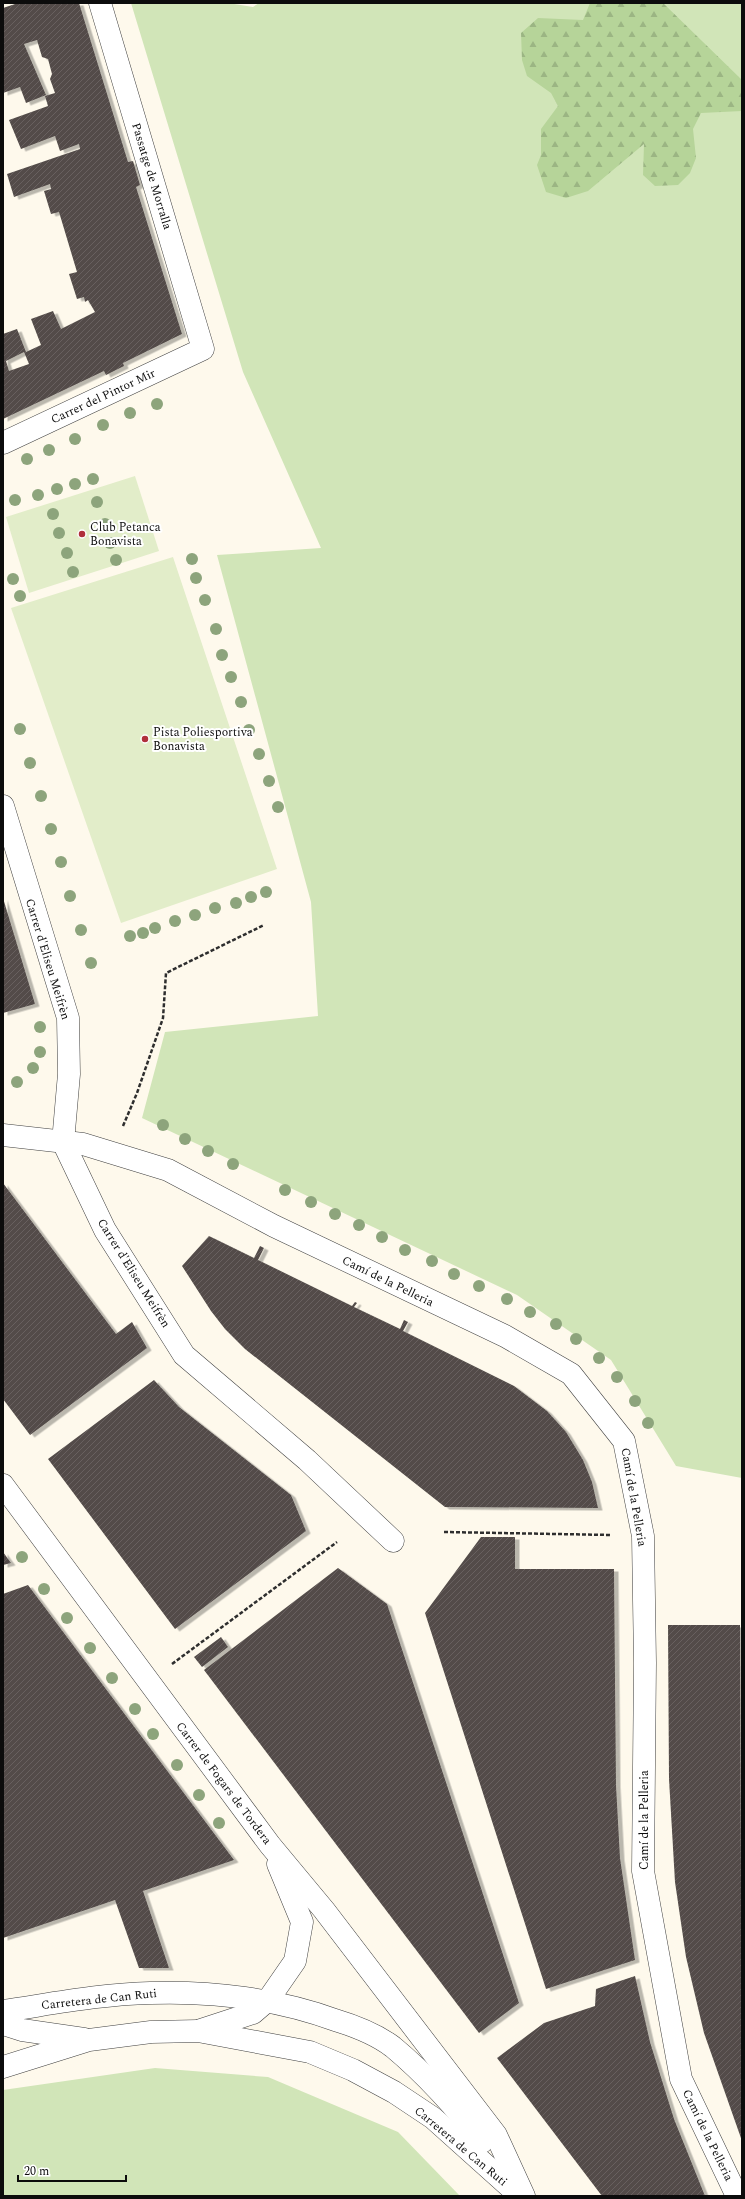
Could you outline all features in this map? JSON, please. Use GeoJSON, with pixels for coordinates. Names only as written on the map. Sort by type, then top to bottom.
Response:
{"type":"FeatureCollection","features":[{"type":"Feature","properties":{"kind":"street","name":"Passatge de Morralla"},"geometry":{"type":"LineString","coordinates":[[100,3],[203,349]]}},
{"type":"Feature","properties":{"kind":"street","name":"Carrer del Pintor Mir"},"geometry":{"type":"LineString","coordinates":[[3,443],[203,349]]}},
{"type":"Feature","properties":{"kind":"street","name":"Carrer d'Eliseu Meifrèn"},"geometry":{"type":"LineString","coordinates":[[3,806],[68,1018],[69,1074],[63,1142],[104,1230],[184,1354],[306,1460],[393,1541]]}},
{"type":"Feature","properties":{"kind":"street","name":"Camí de la Pelleria"},"geometry":{"type":"LineString","coordinates":[[3,1135],[63,1142],[112,1152],[168,1170],[274,1226],[505,1336],[571,1374],[624,1441],[643,1536],[645,1663],[643,1871],[681,2079],[737,2196]]}},
{"type":"Feature","properties":{"kind":"street","name":"Carrer de Fogars de Tordera"},"geometry":{"type":"LineString","coordinates":[[3,1485],[270,1845],[324,1910],[450,2076]]}},
{"type":"Feature","properties":{"kind":"street","name":"Carretera de Can Ruti"},"geometry":{"type":"LineString","coordinates":[[198,2031],[253,2013],[268,2000],[295,1961],[302,1922],[270,1845]]}},
{"type":"Feature","properties":{"kind":"street","name":"Carretera de Can Ruti"},"geometry":{"type":"LineString","coordinates":[[3,2011],[43,2004],[150,1993],[268,2000],[315,2012],[358,2028],[392,2046],[470,2125],[522,2196]]}},
{"type":"Feature","properties":{"kind":"street","name":"Carretera de Can Ruti"},"geometry":{"type":"LineString","coordinates":[[3,2024],[22,2030],[89,2040]]}},
{"type":"Feature","properties":{"kind":"street","name":"Carretera de Can Ruti"},"geometry":{"type":"LineString","coordinates":[[3,2068],[89,2040],[151,2032],[198,2031],[310,2052],[354,2070],[394,2092],[433,2118],[522,2196]]}},
{"type":"Feature","properties":{"kind":"street","name":"Carretera de Can Ruti"},"geometry":{"type":"LineString","coordinates":[[450,2076],[496,2135],[522,2196]]}},
{"type":"Feature","properties":{"kind":"path"},"geometry":{"type":"LineString","coordinates":[[112,1152],[137,1093],[163,1018],[166,973],[264,925]]}},
{"type":"Feature","properties":{"kind":"path"},"geometry":{"type":"LineString","coordinates":[[444,1532],[613,1535]]}},
{"type":"Feature","properties":{"kind":"path"},"geometry":{"type":"LineString","coordinates":[[172,1664],[337,1542]]}},
{"type":"Feature","properties":{"kind":"green space"},"geometry":{"type":"Polygon","coordinates":[[[131,3],[228,3],[253,7],[259,3],[742,3],[742,1478],[676,1466],[611,1360],[517,1295],[142,1118],[165,1032],[318,1016],[311,902],[217,555],[321,548],[243,372],[131,3]]]}},
{"type":"Feature","properties":{"kind":"green space"},"geometry":{"type":"Polygon","coordinates":[[[590,3],[663,3],[742,80],[742,111],[701,113],[693,129],[696,158],[690,173],[678,185],[655,186],[643,175],[644,144],[588,191],[566,198],[546,192],[537,165],[541,155],[541,129],[558,106],[551,93],[527,76],[522,60],[521,33],[538,18],[583,20],[590,3]]]}},
{"type":"Feature","properties":{"kind":"green space","name":"Club Petanca Bonavista"},"geometry":{"type":"Polygon","coordinates":[[[135,476],[159,551],[29,593],[6,517],[135,476]]]}},
{"type":"Feature","properties":{"kind":"green space","name":"Pista Poliesportiva Bonavista"},"geometry":{"type":"Polygon","coordinates":[[[173,557],[277,869],[121,923],[11,608],[173,557]]]}},
{"type":"Feature","properties":{"kind":"green space"},"geometry":{"type":"Polygon","coordinates":[[[155,2068],[268,2077],[398,2132],[460,2196],[3,2196],[3,2090],[155,2068]]]}},
{"type":"Feature","properties":{"kind":"building"},"geometry":{"type":"Polygon","coordinates":[[[18,3],[79,3],[128,162],[133,161],[140,185],[136,187],[182,334],[123,363],[124,366],[106,375],[104,371],[3,419],[3,334],[17,329],[26,352],[41,345],[31,319],[53,311],[61,329],[95,312],[88,300],[85,302],[84,297],[77,299],[69,274],[77,272],[59,212],[51,214],[44,191],[51,189],[50,184],[14,197],[7,174],[80,149],[79,144],[60,151],[55,136],[21,149],[9,120],[48,106],[45,96],[55,93],[50,79],[52,74],[48,59],[42,57],[37,40],[24,44],[46,95],[26,103],[20,87],[3,93],[3,8],[18,3]],[[24,352],[6,361],[9,371],[29,364],[24,352]]]}},
{"type":"Feature","properties":{"kind":"building"},"geometry":{"type":"Polygon","coordinates":[[[3,898],[35,1004],[3,1013],[3,898]]]}},
{"type":"Feature","properties":{"kind":"building"},"geometry":{"type":"Polygon","coordinates":[[[3,1183],[116,1334],[132,1322],[147,1348],[30,1435],[3,1399],[3,1183]]]}},
{"type":"Feature","properties":{"kind":"building"},"geometry":{"type":"Polygon","coordinates":[[[209,1236],[254,1258],[260,1246],[264,1248],[258,1260],[352,1306],[355,1302],[357,1303],[354,1307],[400,1329],[404,1320],[408,1322],[403,1331],[514,1386],[547,1411],[566,1432],[583,1460],[592,1482],[598,1508],[445,1507],[245,1349],[225,1329],[211,1311],[182,1266],[209,1236]]]}},
{"type":"Feature","properties":{"kind":"building"},"geometry":{"type":"Polygon","coordinates":[[[154,1380],[179,1407],[291,1495],[306,1531],[175,1629],[48,1459],[154,1380]]]}},
{"type":"Feature","properties":{"kind":"building"},"geometry":{"type":"Polygon","coordinates":[[[481,1537],[515,1537],[515,1569],[614,1569],[616,1785],[620,1858],[635,1960],[546,1989],[425,1613],[481,1537]]]}},
{"type":"Feature","properties":{"kind":"building"},"geometry":{"type":"Polygon","coordinates":[[[3,1552],[11,1563],[3,1565],[3,1552]]]}},
{"type":"Feature","properties":{"kind":"building"},"geometry":{"type":"Polygon","coordinates":[[[338,1568],[387,1604],[519,2003],[479,2033],[204,1670],[338,1568]]]}},
{"type":"Feature","properties":{"kind":"building"},"geometry":{"type":"Polygon","coordinates":[[[28,1585],[234,1860],[143,1891],[169,1968],[139,1968],[115,1900],[3,1938],[3,1594],[28,1585]]]}},
{"type":"Feature","properties":{"kind":"building"},"geometry":{"type":"Polygon","coordinates":[[[668,1625],[740,1625],[742,2141],[704,2033],[686,1957],[675,1882],[669,1779],[668,1625]]]}},
{"type":"Feature","properties":{"kind":"building"},"geometry":{"type":"Polygon","coordinates":[[[221,1637],[228,1647],[202,1667],[194,1657],[221,1637]]]}},
{"type":"Feature","properties":{"kind":"building"},"geometry":{"type":"Polygon","coordinates":[[[635,1976],[650,2042],[674,2119],[705,2196],[602,2196],[497,2058],[544,2023],[595,2006],[596,1989],[635,1976]]]}},
{"type":"Feature","properties":{"kind":"place","name":"Club Petanca Bonavista"},"geometry":{"type":"Point","coordinates":[82,534]}},
{"type":"Feature","properties":{"kind":"place","name":"Pista Poliesportiva Bonavista"},"geometry":{"type":"Point","coordinates":[145,739]}}]}
